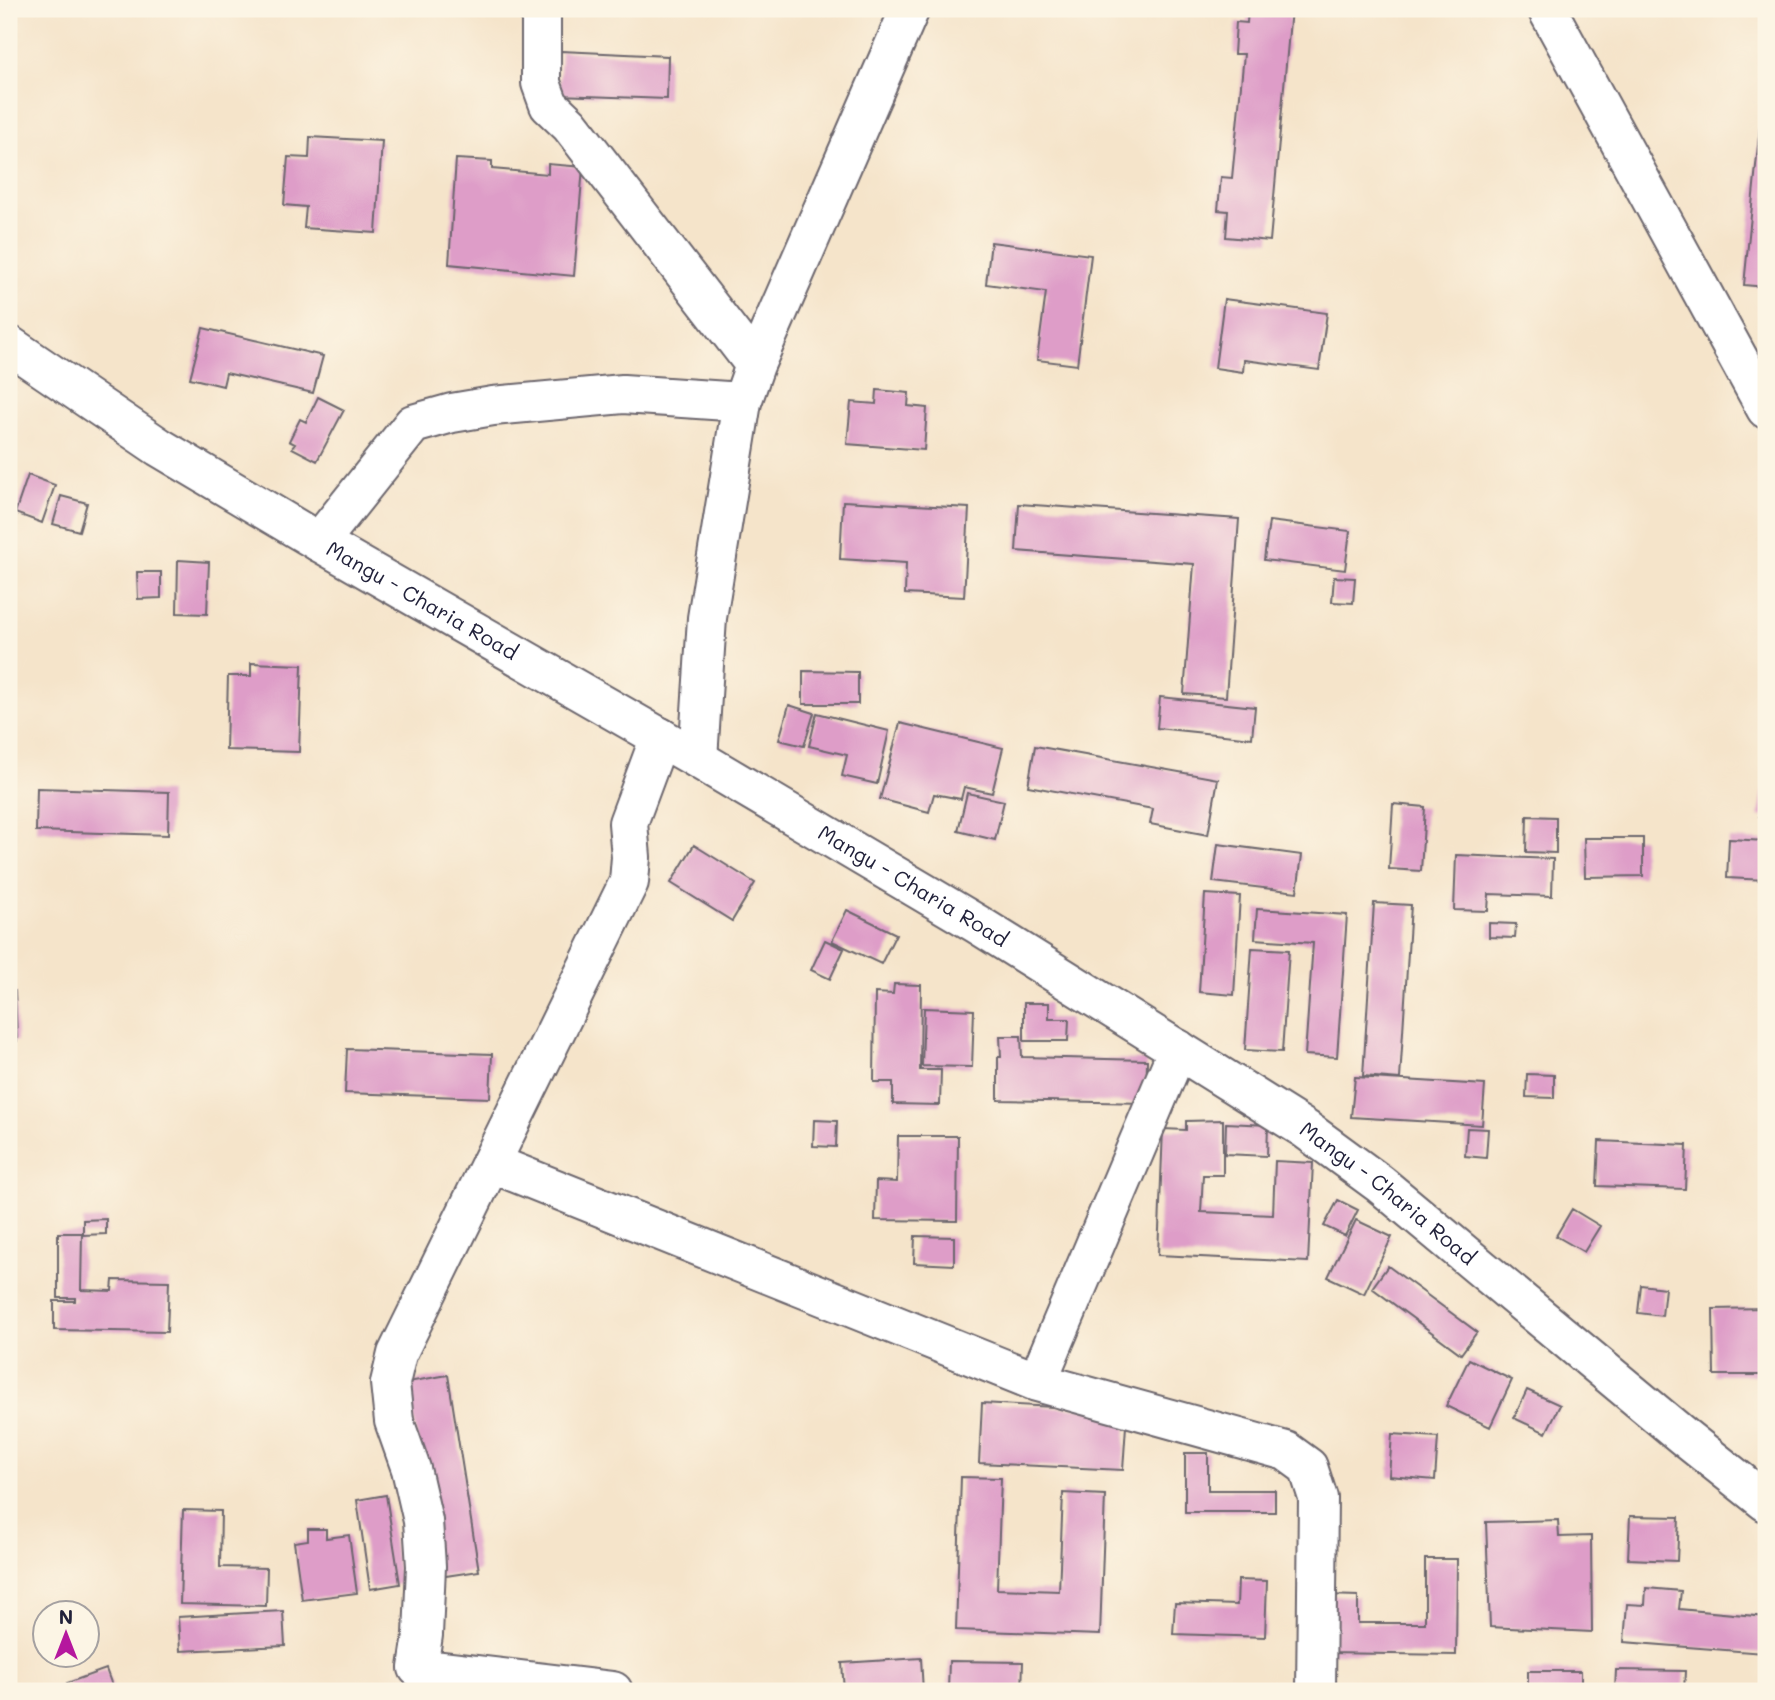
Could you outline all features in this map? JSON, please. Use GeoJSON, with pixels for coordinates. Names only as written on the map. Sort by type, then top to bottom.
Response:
{"type":"FeatureCollection","features":[{"type":"Feature","properties":{"kind":"street"},"geometry":{"type":"LineString","coordinates":[[541,9],[541,83],[550,104],[570,125],[755,365]]}},
{"type":"Feature","properties":{"kind":"street"},"geometry":{"type":"LineString","coordinates":[[698,759],[707,618],[742,402],[755,365],[910,9]]}},
{"type":"Feature","properties":{"kind":"street"},"geometry":{"type":"LineString","coordinates":[[1547,9],[1766,409]]}},
{"type":"Feature","properties":{"kind":"street","name":"Mangu - Charia Road"},"geometry":{"type":"LineString","coordinates":[[9,345],[159,447],[977,924],[1305,1129],[1380,1184],[1682,1436],[1766,1502]]}},
{"type":"Feature","properties":{"kind":"street"},"geometry":{"type":"LineString","coordinates":[[319,542],[413,424],[452,413],[493,406],[624,394],[742,402]]}},
{"type":"Feature","properties":{"kind":"street"},"geometry":{"type":"LineString","coordinates":[[613,1691],[418,1668],[423,1635],[426,1566],[423,1521],[411,1469],[394,1421],[390,1383],[397,1353],[629,882],[631,856],[628,823],[660,737]]}},
{"type":"Feature","properties":{"kind":"street"},"geometry":{"type":"LineString","coordinates":[[1037,1381],[1178,1049]]}},
{"type":"Feature","properties":{"kind":"street"},"geometry":{"type":"LineString","coordinates":[[491,1163],[1037,1381],[1286,1451],[1308,1467],[1318,1498],[1316,1691]]}},
{"type":"Feature","properties":{"kind":"building"},"geometry":{"type":"Polygon","coordinates":[[[1248,9],[1291,9],[1270,241],[1226,237],[1228,211],[1218,210],[1221,177],[1232,178],[1244,54],[1234,54],[1236,22],[1247,23],[1248,9]]]}},
{"type":"Feature","properties":{"kind":"building"},"geometry":{"type":"Polygon","coordinates":[[[561,51],[668,56],[667,99],[559,95],[561,51]]]}},
{"type":"Feature","properties":{"kind":"building"},"geometry":{"type":"Polygon","coordinates":[[[1760,126],[1766,126],[1766,287],[1744,285],[1760,126]]]}},
{"type":"Feature","properties":{"kind":"building"},"geometry":{"type":"Polygon","coordinates":[[[310,137],[382,141],[376,233],[304,228],[306,207],[284,205],[288,157],[309,158],[310,137]]]}},
{"type":"Feature","properties":{"kind":"building"},"geometry":{"type":"Polygon","coordinates":[[[456,159],[492,161],[492,169],[548,174],[548,164],[583,167],[574,276],[449,264],[456,159]]]}},
{"type":"Feature","properties":{"kind":"building"},"geometry":{"type":"Polygon","coordinates":[[[991,242],[1091,255],[1077,365],[1037,360],[1046,292],[986,284],[991,242]]]}},
{"type":"Feature","properties":{"kind":"building"},"geometry":{"type":"Polygon","coordinates":[[[1224,299],[1327,313],[1319,370],[1244,360],[1243,372],[1215,368],[1224,299]]]}},
{"type":"Feature","properties":{"kind":"building"},"geometry":{"type":"Polygon","coordinates":[[[203,328],[323,356],[313,393],[226,373],[223,386],[190,378],[203,328]]]}},
{"type":"Feature","properties":{"kind":"building"},"geometry":{"type":"Polygon","coordinates":[[[877,390],[909,393],[908,406],[927,408],[924,450],[847,444],[851,402],[876,404],[877,390]]]}},
{"type":"Feature","properties":{"kind":"building"},"geometry":{"type":"Polygon","coordinates":[[[318,397],[344,410],[317,461],[292,448],[295,444],[289,441],[300,419],[306,422],[318,397]]]}},
{"type":"Feature","properties":{"kind":"building"},"geometry":{"type":"Polygon","coordinates":[[[28,475],[55,485],[42,523],[15,513],[28,475]]]}},
{"type":"Feature","properties":{"kind":"building"},"geometry":{"type":"Polygon","coordinates":[[[61,496],[87,503],[79,531],[53,524],[61,496]]]}},
{"type":"Feature","properties":{"kind":"building"},"geometry":{"type":"Polygon","coordinates":[[[843,501],[969,508],[964,597],[905,594],[906,563],[840,559],[843,501]]]}},
{"type":"Feature","properties":{"kind":"building"},"geometry":{"type":"Polygon","coordinates":[[[1019,504],[1239,519],[1226,697],[1184,694],[1194,564],[1016,551],[1019,504]]]}},
{"type":"Feature","properties":{"kind":"building"},"geometry":{"type":"Polygon","coordinates":[[[1269,521],[1350,531],[1345,570],[1264,560],[1269,521]]]}},
{"type":"Feature","properties":{"kind":"building"},"geometry":{"type":"Polygon","coordinates":[[[178,560],[209,562],[207,614],[177,613],[178,560]]]}},
{"type":"Feature","properties":{"kind":"building"},"geometry":{"type":"Polygon","coordinates":[[[137,572],[161,572],[161,598],[138,599],[137,572]]]}},
{"type":"Feature","properties":{"kind":"building"},"geometry":{"type":"Polygon","coordinates":[[[1334,577],[1355,578],[1353,603],[1332,602],[1334,577]]]}},
{"type":"Feature","properties":{"kind":"building"},"geometry":{"type":"Polygon","coordinates":[[[251,663],[302,665],[299,752],[226,750],[228,676],[251,676],[251,663]]]}},
{"type":"Feature","properties":{"kind":"building"},"geometry":{"type":"Polygon","coordinates":[[[803,671],[858,672],[858,704],[803,704],[803,671]]]}},
{"type":"Feature","properties":{"kind":"building"},"geometry":{"type":"Polygon","coordinates":[[[1160,697],[1255,707],[1252,738],[1157,728],[1160,697]]]}},
{"type":"Feature","properties":{"kind":"building"},"geometry":{"type":"Polygon","coordinates":[[[789,705],[814,713],[804,746],[779,740],[789,705]]]}},
{"type":"Feature","properties":{"kind":"building"},"geometry":{"type":"Polygon","coordinates":[[[817,713],[889,731],[877,784],[842,776],[847,755],[809,746],[817,713]]]}},
{"type":"Feature","properties":{"kind":"building"},"geometry":{"type":"Polygon","coordinates":[[[900,723],[1003,748],[992,793],[964,787],[961,799],[934,794],[929,812],[880,799],[900,723]]]}},
{"type":"Feature","properties":{"kind":"building"},"geometry":{"type":"Polygon","coordinates":[[[1035,746],[1218,779],[1208,835],[1150,824],[1153,809],[1028,786],[1035,746]]]}},
{"type":"Feature","properties":{"kind":"building"},"geometry":{"type":"Polygon","coordinates":[[[1766,781],[1766,817],[1759,816],[1766,781]]]}},
{"type":"Feature","properties":{"kind":"building"},"geometry":{"type":"Polygon","coordinates":[[[37,788],[169,792],[168,835],[36,831],[37,788]]]}},
{"type":"Feature","properties":{"kind":"building"},"geometry":{"type":"Polygon","coordinates":[[[967,793],[1004,801],[995,840],[958,831],[967,793]]]}},
{"type":"Feature","properties":{"kind":"building"},"geometry":{"type":"Polygon","coordinates":[[[1393,804],[1425,807],[1421,871],[1389,869],[1393,804]]]}},
{"type":"Feature","properties":{"kind":"building"},"geometry":{"type":"Polygon","coordinates":[[[1527,816],[1556,817],[1556,853],[1526,852],[1527,816]]]}},
{"type":"Feature","properties":{"kind":"building"},"geometry":{"type":"Polygon","coordinates":[[[1584,838],[1643,838],[1643,876],[1585,877],[1584,838]]]}},
{"type":"Feature","properties":{"kind":"building"},"geometry":{"type":"Polygon","coordinates":[[[1729,839],[1766,841],[1766,880],[1727,878],[1729,839]]]}},
{"type":"Feature","properties":{"kind":"building"},"geometry":{"type":"Polygon","coordinates":[[[1218,844],[1302,855],[1297,892],[1213,882],[1218,844]]]}},
{"type":"Feature","properties":{"kind":"building"},"geometry":{"type":"Polygon","coordinates":[[[694,845],[755,883],[732,921],[671,883],[694,845]]]}},
{"type":"Feature","properties":{"kind":"building"},"geometry":{"type":"Polygon","coordinates":[[[1456,855],[1553,859],[1552,896],[1489,894],[1488,911],[1454,910],[1456,855]]]}},
{"type":"Feature","properties":{"kind":"building"},"geometry":{"type":"Polygon","coordinates":[[[1205,894],[1240,896],[1234,995],[1199,992],[1205,894]]]}},
{"type":"Feature","properties":{"kind":"building"},"geometry":{"type":"Polygon","coordinates":[[[1374,903],[1411,905],[1400,1079],[1363,1076],[1374,903]]]}},
{"type":"Feature","properties":{"kind":"building"},"geometry":{"type":"Polygon","coordinates":[[[1257,909],[1347,915],[1337,1057],[1305,1055],[1313,943],[1255,939],[1257,909]]]}},
{"type":"Feature","properties":{"kind":"building"},"geometry":{"type":"Polygon","coordinates":[[[847,910],[896,934],[881,964],[832,941],[847,910]]]}},
{"type":"Feature","properties":{"kind":"building"},"geometry":{"type":"Polygon","coordinates":[[[1489,923],[1516,924],[1515,938],[1489,937],[1489,923]]]}},
{"type":"Feature","properties":{"kind":"building"},"geometry":{"type":"Polygon","coordinates":[[[825,940],[844,949],[830,979],[811,970],[825,940]]]}},
{"type":"Feature","properties":{"kind":"building"},"geometry":{"type":"Polygon","coordinates":[[[1252,948],[1289,950],[1282,1052],[1245,1050],[1252,948]]]}},
{"type":"Feature","properties":{"kind":"building"},"geometry":{"type":"Polygon","coordinates":[[[894,984],[921,985],[920,1070],[941,1070],[940,1105],[893,1104],[893,1082],[874,1082],[875,993],[893,994],[894,984]]]}},
{"type":"Feature","properties":{"kind":"building"},"geometry":{"type":"Polygon","coordinates":[[[9,991],[15,991],[17,1041],[9,1041],[9,991]]]}},
{"type":"Feature","properties":{"kind":"building"},"geometry":{"type":"Polygon","coordinates":[[[1024,1003],[1049,1003],[1049,1019],[1069,1019],[1068,1041],[1024,1041],[1024,1003]]]}},
{"type":"Feature","properties":{"kind":"building"},"geometry":{"type":"Polygon","coordinates":[[[924,1008],[974,1010],[972,1067],[922,1066],[924,1008]]]}},
{"type":"Feature","properties":{"kind":"building"},"geometry":{"type":"Polygon","coordinates":[[[1000,1036],[1021,1036],[1022,1057],[1147,1060],[1146,1103],[998,1100],[1000,1036]]]}},
{"type":"Feature","properties":{"kind":"building"},"geometry":{"type":"Polygon","coordinates":[[[347,1049],[492,1054],[490,1098],[345,1093],[347,1049]]]}},
{"type":"Feature","properties":{"kind":"building"},"geometry":{"type":"Polygon","coordinates":[[[1527,1074],[1554,1075],[1554,1098],[1526,1097],[1527,1074]]]}},
{"type":"Feature","properties":{"kind":"building"},"geometry":{"type":"Polygon","coordinates":[[[1355,1077],[1485,1085],[1482,1125],[1351,1117],[1355,1077]]]}},
{"type":"Feature","properties":{"kind":"building"},"geometry":{"type":"Polygon","coordinates":[[[814,1120],[837,1121],[836,1147],[813,1146],[814,1120]]]}},
{"type":"Feature","properties":{"kind":"building"},"geometry":{"type":"Polygon","coordinates":[[[1223,1120],[1223,1175],[1203,1175],[1201,1212],[1273,1215],[1275,1161],[1313,1163],[1308,1262],[1158,1255],[1163,1129],[1186,1130],[1186,1121],[1223,1120]]]}},
{"type":"Feature","properties":{"kind":"building"},"geometry":{"type":"Polygon","coordinates":[[[1226,1123],[1268,1125],[1267,1156],[1225,1154],[1226,1123]]]}},
{"type":"Feature","properties":{"kind":"building"},"geometry":{"type":"Polygon","coordinates":[[[1467,1128],[1488,1129],[1486,1158],[1465,1156],[1467,1128]]]}},
{"type":"Feature","properties":{"kind":"building"},"geometry":{"type":"Polygon","coordinates":[[[898,1136],[958,1136],[957,1221],[875,1220],[876,1181],[897,1182],[898,1136]]]}},
{"type":"Feature","properties":{"kind":"building"},"geometry":{"type":"Polygon","coordinates":[[[1599,1141],[1687,1145],[1685,1189],[1597,1186],[1599,1141]]]}},
{"type":"Feature","properties":{"kind":"building"},"geometry":{"type":"Polygon","coordinates":[[[1338,1200],[1358,1210],[1345,1236],[1324,1226],[1338,1200]]]}},
{"type":"Feature","properties":{"kind":"building"},"geometry":{"type":"Polygon","coordinates":[[[1572,1209],[1600,1226],[1584,1252],[1556,1236],[1572,1209]]]}},
{"type":"Feature","properties":{"kind":"building"},"geometry":{"type":"Polygon","coordinates":[[[106,1219],[106,1234],[83,1235],[83,1220],[106,1219]]]}},
{"type":"Feature","properties":{"kind":"building"},"geometry":{"type":"Polygon","coordinates":[[[1356,1220],[1392,1237],[1364,1294],[1328,1277],[1356,1220]]]}},
{"type":"Feature","properties":{"kind":"building"},"geometry":{"type":"Polygon","coordinates":[[[58,1233],[82,1233],[81,1290],[112,1291],[113,1280],[169,1281],[167,1332],[54,1330],[54,1301],[75,1301],[75,1298],[58,1298],[58,1233]]]}},
{"type":"Feature","properties":{"kind":"building"},"geometry":{"type":"Polygon","coordinates":[[[915,1236],[954,1237],[954,1265],[914,1263],[915,1236]]]}},
{"type":"Feature","properties":{"kind":"building"},"geometry":{"type":"Polygon","coordinates":[[[1388,1266],[1477,1332],[1461,1354],[1372,1288],[1388,1266]]]}},
{"type":"Feature","properties":{"kind":"building"},"geometry":{"type":"Polygon","coordinates":[[[1641,1285],[1665,1288],[1662,1316],[1638,1313],[1641,1285]]]}},
{"type":"Feature","properties":{"kind":"building"},"geometry":{"type":"Polygon","coordinates":[[[1766,1308],[1764,1394],[1763,1375],[1714,1375],[1713,1309],[1766,1308]]]}},
{"type":"Feature","properties":{"kind":"building"},"geometry":{"type":"Polygon","coordinates":[[[1469,1359],[1512,1380],[1490,1427],[1446,1406],[1469,1359]]]}},
{"type":"Feature","properties":{"kind":"building"},"geometry":{"type":"Polygon","coordinates":[[[448,1375],[479,1571],[439,1577],[408,1382],[448,1375]]]}},
{"type":"Feature","properties":{"kind":"building"},"geometry":{"type":"Polygon","coordinates":[[[1527,1390],[1560,1405],[1546,1433],[1514,1418],[1527,1390]]]}},
{"type":"Feature","properties":{"kind":"building"},"geometry":{"type":"Polygon","coordinates":[[[982,1403],[1127,1411],[1123,1470],[979,1463],[982,1403]]]}},
{"type":"Feature","properties":{"kind":"building"},"geometry":{"type":"Polygon","coordinates":[[[1392,1434],[1438,1437],[1435,1480],[1389,1476],[1392,1434]]]}},
{"type":"Feature","properties":{"kind":"building"},"geometry":{"type":"Polygon","coordinates":[[[1185,1453],[1208,1453],[1208,1490],[1275,1490],[1275,1512],[1185,1512],[1185,1453]]]}},
{"type":"Feature","properties":{"kind":"building"},"geometry":{"type":"Polygon","coordinates":[[[961,1477],[1001,1478],[997,1589],[1059,1591],[1063,1493],[1105,1495],[1100,1635],[956,1630],[961,1477]]]}},
{"type":"Feature","properties":{"kind":"building"},"geometry":{"type":"Polygon","coordinates":[[[386,1495],[400,1584],[370,1589],[357,1500],[386,1495]]]}},
{"type":"Feature","properties":{"kind":"building"},"geometry":{"type":"Polygon","coordinates":[[[183,1510],[221,1511],[220,1567],[267,1568],[266,1606],[180,1604],[183,1510]]]}},
{"type":"Feature","properties":{"kind":"building"},"geometry":{"type":"Polygon","coordinates":[[[1630,1516],[1679,1517],[1677,1561],[1628,1559],[1630,1516]]]}},
{"type":"Feature","properties":{"kind":"building"},"geometry":{"type":"Polygon","coordinates":[[[1558,1520],[1559,1537],[1591,1536],[1592,1632],[1490,1627],[1486,1522],[1558,1520]]]}},
{"type":"Feature","properties":{"kind":"building"},"geometry":{"type":"Polygon","coordinates":[[[308,1529],[326,1529],[326,1538],[349,1535],[357,1593],[302,1600],[294,1542],[308,1540],[308,1529]]]}},
{"type":"Feature","properties":{"kind":"building"},"geometry":{"type":"Polygon","coordinates":[[[1425,1559],[1457,1559],[1456,1655],[1326,1653],[1327,1595],[1358,1596],[1358,1623],[1425,1623],[1425,1559]]]}},
{"type":"Feature","properties":{"kind":"building"},"geometry":{"type":"Polygon","coordinates":[[[1238,1580],[1267,1581],[1265,1637],[1173,1634],[1175,1603],[1237,1605],[1238,1580]]]}},
{"type":"Feature","properties":{"kind":"building"},"geometry":{"type":"Polygon","coordinates":[[[1646,1588],[1681,1591],[1679,1609],[1766,1617],[1763,1653],[1624,1642],[1627,1604],[1645,1605],[1646,1588]]]}},
{"type":"Feature","properties":{"kind":"building"},"geometry":{"type":"Polygon","coordinates":[[[283,1611],[285,1646],[180,1651],[178,1617],[283,1611]]]}},
{"type":"Feature","properties":{"kind":"building"},"geometry":{"type":"Polygon","coordinates":[[[921,1658],[923,1691],[844,1691],[842,1663],[921,1658]]]}},
{"type":"Feature","properties":{"kind":"building"},"geometry":{"type":"Polygon","coordinates":[[[949,1661],[1023,1662],[1022,1691],[948,1691],[949,1661]]]}},
{"type":"Feature","properties":{"kind":"building"},"geometry":{"type":"Polygon","coordinates":[[[106,1669],[114,1691],[70,1691],[67,1683],[106,1669]]]}},
{"type":"Feature","properties":{"kind":"building"},"geometry":{"type":"Polygon","coordinates":[[[1616,1670],[1685,1671],[1684,1691],[1615,1691],[1616,1670]]]}},
{"type":"Feature","properties":{"kind":"building"},"geometry":{"type":"Polygon","coordinates":[[[1528,1671],[1581,1671],[1581,1691],[1528,1691],[1528,1671]]]}}]}
